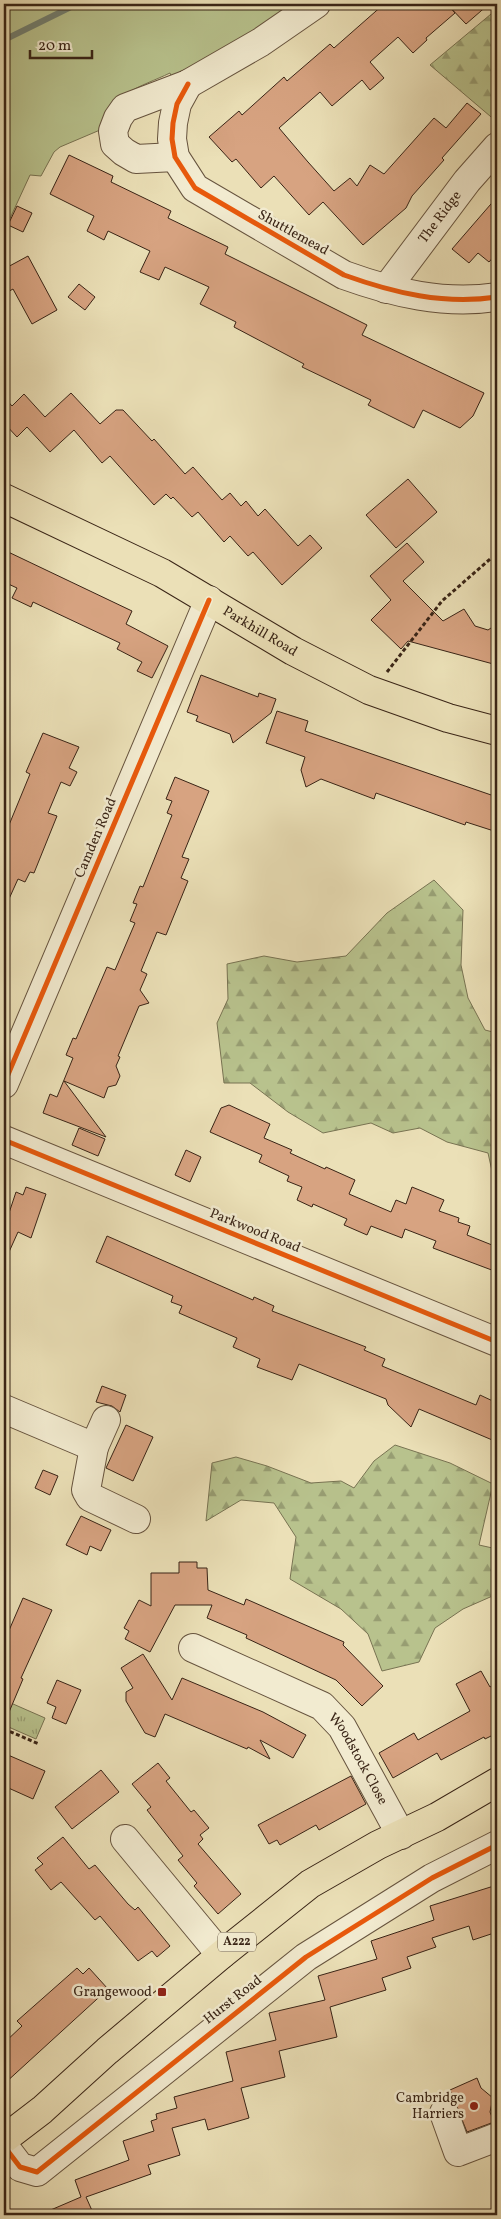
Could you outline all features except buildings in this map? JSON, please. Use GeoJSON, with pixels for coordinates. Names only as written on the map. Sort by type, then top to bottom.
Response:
{"type":"FeatureCollection","features":[{"type":"Feature","properties":{"kind":"main road","name":"Parkhill Road"},"geometry":{"type":"LineString","coordinates":[[4,498],[162,573],[293,651],[377,693],[455,720],[497,731]]}},
{"type":"Feature","properties":{"kind":"main road","name":"A222"},"geometry":{"type":"LineString","coordinates":[[4,2139],[42,2110],[107,2051],[221,1955],[310,1884],[370,1849],[437,1817],[497,1782]]}},
{"type":"Feature","properties":{"kind":"street"},"geometry":{"type":"LineString","coordinates":[[175,156],[136,159],[124,152],[116,144],[113,131],[118,118],[125,108],[188,84],[261,42],[316,4]]}},
{"type":"Feature","properties":{"kind":"street","name":"Shuttlemead"},"geometry":{"type":"LineString","coordinates":[[188,84],[177,104],[173,123],[175,156],[195,188],[214,201],[344,275],[386,289],[431,298],[467,300],[497,297]]}},
{"type":"Feature","properties":{"kind":"street","name":"The Ridge"},"geometry":{"type":"LineString","coordinates":[[386,289],[467,181],[497,147]]}},
{"type":"Feature","properties":{"kind":"street","name":"Camden Road"},"geometry":{"type":"LineString","coordinates":[[4,1084],[208,600]]}},
{"type":"Feature","properties":{"kind":"street","name":"Parkwood Road"},"geometry":{"type":"LineString","coordinates":[[4,1140],[497,1342]]}},
{"type":"Feature","properties":{"kind":"street"},"geometry":{"type":"LineString","coordinates":[[4,1409],[94,1447]]}},
{"type":"Feature","properties":{"kind":"street"},"geometry":{"type":"LineString","coordinates":[[106,1420],[94,1447],[86,1490],[90,1497],[136,1519]]}},
{"type":"Feature","properties":{"kind":"street","name":"Woodstock Close"},"geometry":{"type":"LineString","coordinates":[[192,1648],[322,1706],[342,1727],[401,1834]]}},
{"type":"Feature","properties":{"kind":"street"},"geometry":{"type":"LineString","coordinates":[[125,1839],[221,1955]]}},
{"type":"Feature","properties":{"kind":"street","name":"Hurst Road"},"geometry":{"type":"LineString","coordinates":[[4,2146],[20,2168],[38,2172],[306,1956],[432,1878],[497,1845]]}},
{"type":"Feature","properties":{"kind":"street"},"geometry":{"type":"LineString","coordinates":[[444,2113],[458,2152],[497,2137]]}},
{"type":"Feature","properties":{"kind":"path"},"geometry":{"type":"LineString","coordinates":[[4,6],[8,4]]}},
{"type":"Feature","properties":{"kind":"path"},"geometry":{"type":"LineString","coordinates":[[377,693],[386,674],[442,601],[497,553]]}},
{"type":"Feature","properties":{"kind":"path"},"geometry":{"type":"LineString","coordinates":[[4,1729],[39,1744]]}},
{"type":"Feature","properties":{"kind":"green space"},"geometry":{"type":"Polygon","coordinates":[[[4,4],[295,4],[226,49],[172,78],[170,73],[127,93],[110,108],[100,130],[60,147],[54,152],[41,176],[30,175],[6,227],[4,225],[4,4]]]}},
{"type":"Feature","properties":{"kind":"green space"},"geometry":{"type":"Polygon","coordinates":[[[497,9],[497,122],[430,65],[497,9]]]}},
{"type":"Feature","properties":{"kind":"green space"},"geometry":{"type":"Polygon","coordinates":[[[434,880],[463,910],[461,965],[468,998],[485,1030],[497,1033],[497,1181],[494,1180],[488,1153],[447,1142],[420,1128],[393,1133],[371,1123],[323,1133],[288,1112],[250,1083],[224,1083],[217,1023],[228,999],[227,964],[264,956],[297,962],[346,956],[387,913],[434,880]]]}},
{"type":"Feature","properties":{"kind":"green space"},"geometry":{"type":"Polygon","coordinates":[[[395,1445],[450,1463],[493,1484],[479,1545],[497,1549],[497,1594],[463,1609],[435,1628],[419,1662],[382,1671],[368,1634],[341,1609],[290,1579],[296,1537],[274,1503],[241,1500],[206,1521],[212,1463],[236,1457],[267,1466],[311,1483],[341,1481],[354,1488],[374,1461],[395,1445]]]}},
{"type":"Feature","properties":{"kind":"green space"},"geometry":{"type":"Polygon","coordinates":[[[4,1700],[45,1718],[36,1739],[4,1725],[4,1700]]]}},
{"type":"Feature","properties":{"kind":"waterway"},"geometry":{"type":"LineString","coordinates":[[4,40],[77,4]]}},
{"type":"Feature","properties":{"kind":"cycle path"},"geometry":{"type":"LineString","coordinates":[[188,84],[177,104],[172,139],[175,157],[195,188],[344,275],[419,296],[458,299],[497,297]]}},
{"type":"Feature","properties":{"kind":"cycle path"},"geometry":{"type":"LineString","coordinates":[[4,1084],[209,600]]}},
{"type":"Feature","properties":{"kind":"cycle path"},"geometry":{"type":"LineString","coordinates":[[4,1140],[497,1342]]}},
{"type":"Feature","properties":{"kind":"cycle path"},"geometry":{"type":"LineString","coordinates":[[4,2146],[20,2167],[37,2172],[306,1957],[432,1878],[497,1845]]}},
{"type":"Feature","properties":{"kind":"place","name":"Grangewood"},"geometry":{"type":"Point","coordinates":[162,1992]}},
{"type":"Feature","properties":{"kind":"place","name":"Cambridge Harriers"},"geometry":{"type":"Point","coordinates":[474,2106]}}]}
